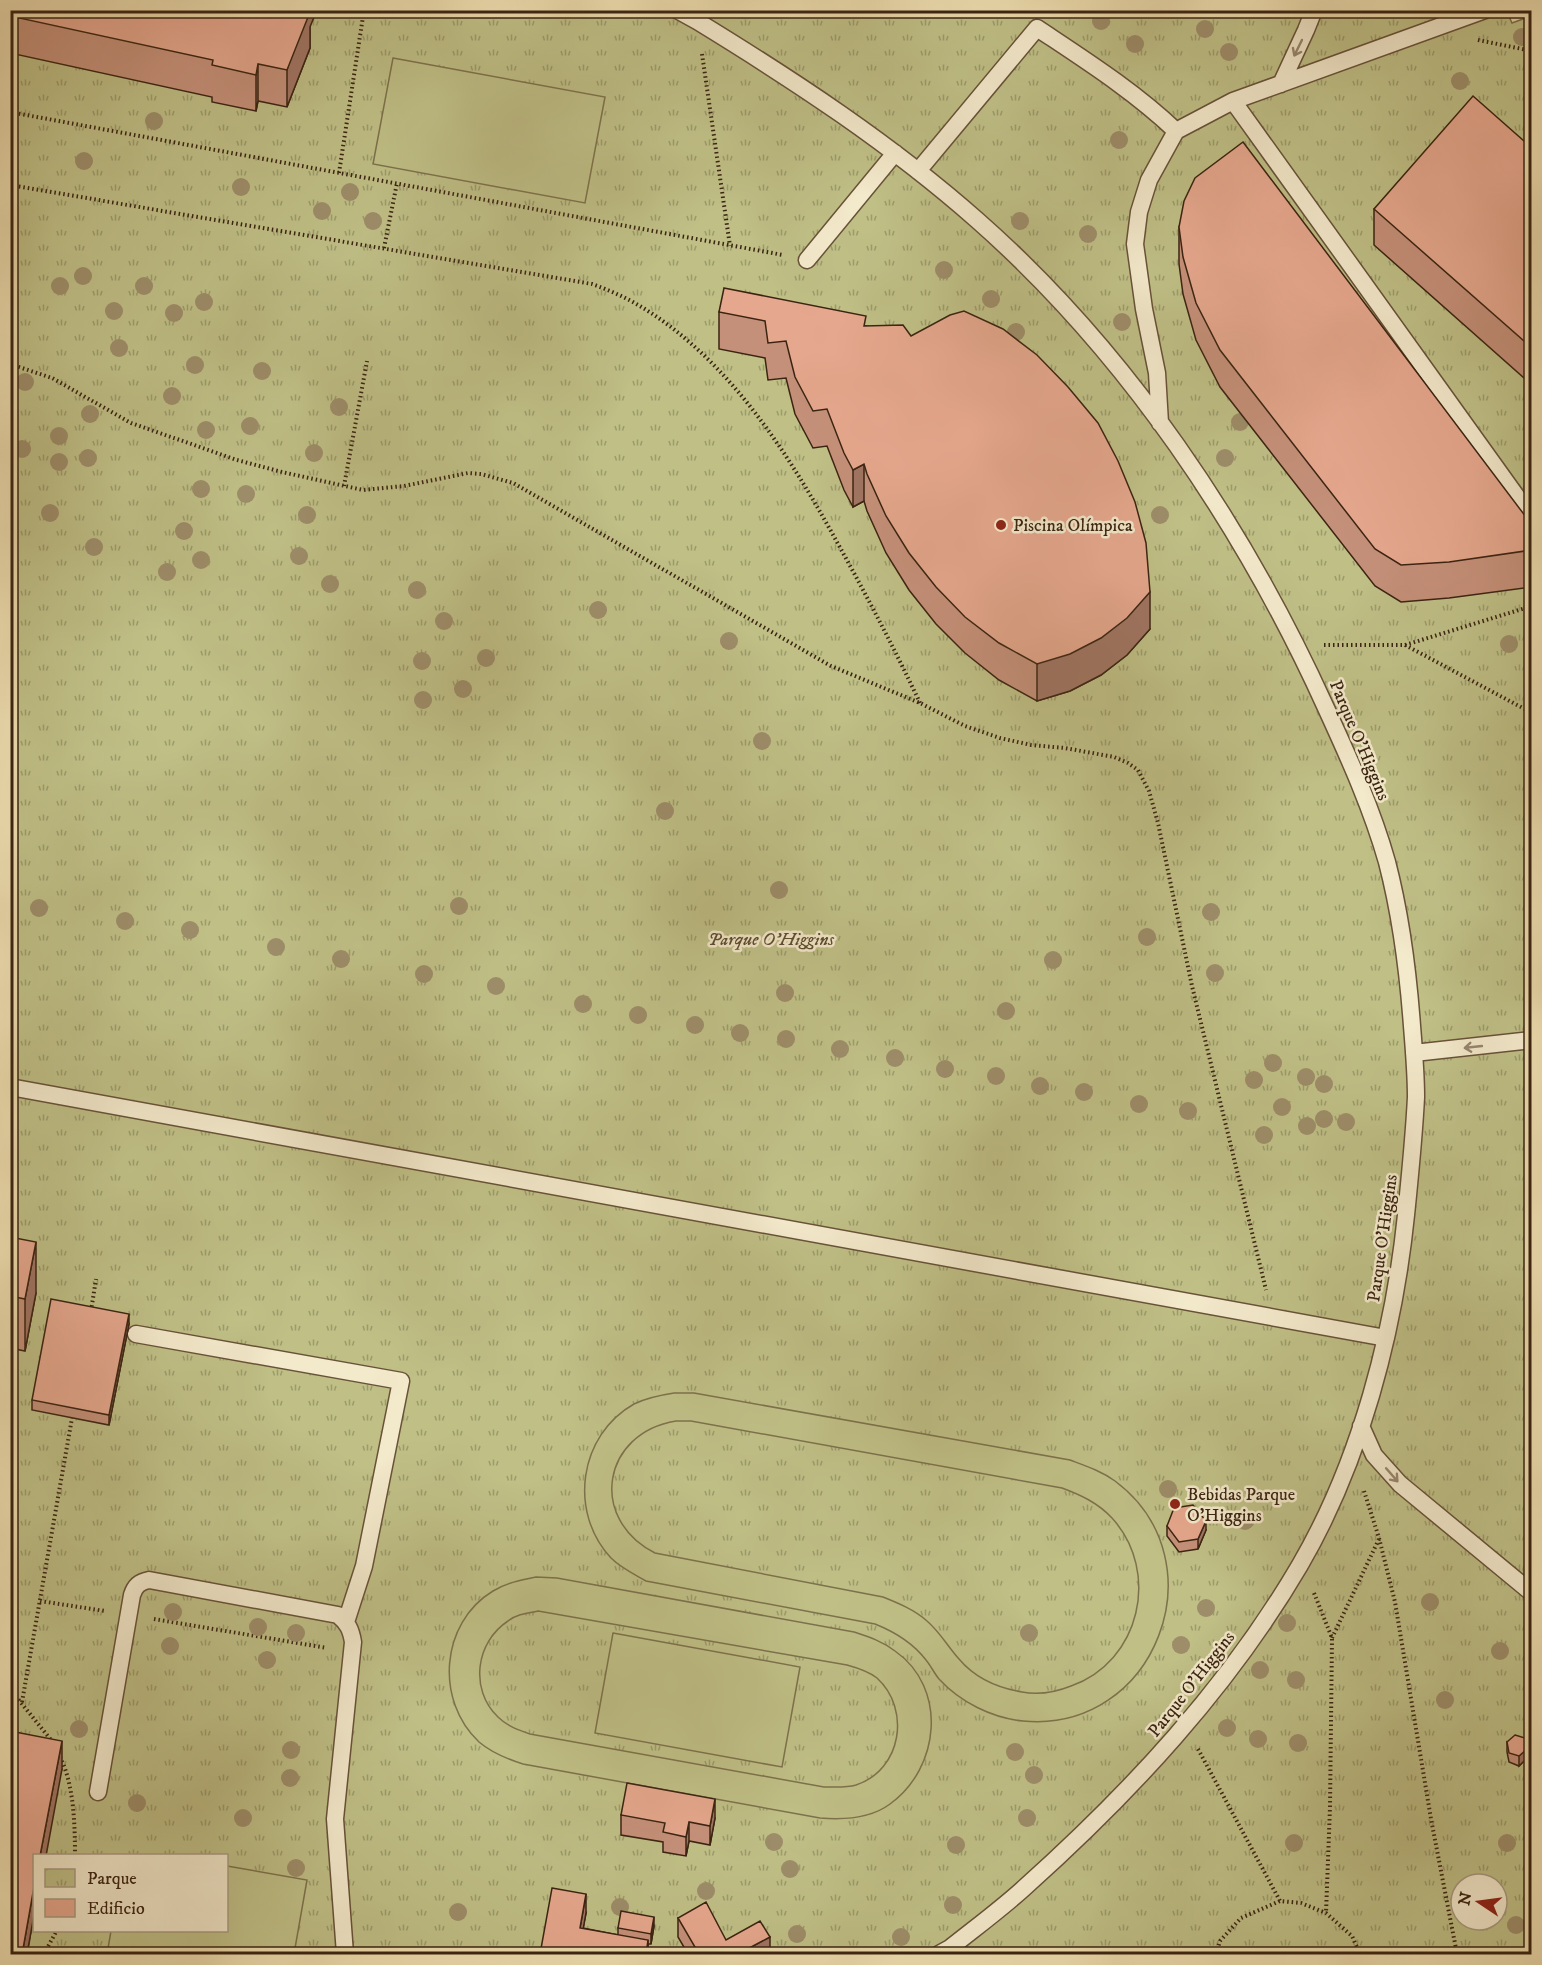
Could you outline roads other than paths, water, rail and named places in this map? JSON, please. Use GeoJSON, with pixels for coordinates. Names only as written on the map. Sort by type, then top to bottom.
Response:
{"type":"FeatureCollection","features":[{"type":"Feature","properties":{"kind":"lane","name":"Parque O'Higgins"},"geometry":{"type":"LineString","coordinates":[[676,10],[819,97],[918,171],[982,224],[1035,275],[1132,384],[1230,523],[1297,644],[1370,811],[1387,863],[1399,918],[1408,978],[1416,1092],[1404,1236],[1386,1338],[1353,1454],[1302,1562],[1244,1649],[1206,1700],[1142,1774],[1022,1891],[950,1948],[939,1954]]}},
{"type":"Feature","properties":{"kind":"lane"},"geometry":{"type":"LineString","coordinates":[[1281,84],[1314,10]]}},
{"type":"Feature","properties":{"kind":"lane"},"geometry":{"type":"LineString","coordinates":[[1160,424],[1157,373],[1144,309],[1135,244],[1139,212],[1149,180],[1176,131],[1233,101],[1485,10]]}},
{"type":"Feature","properties":{"kind":"lane"},"geometry":{"type":"LineString","coordinates":[[918,171],[1037,28],[1110,76],[1176,131]]}},
{"type":"Feature","properties":{"kind":"lane"},"geometry":{"type":"LineString","coordinates":[[1233,101],[1532,518]]}},
{"type":"Feature","properties":{"kind":"lane"},"geometry":{"type":"LineString","coordinates":[[807,260],[895,153]]}},
{"type":"Feature","properties":{"kind":"lane"},"geometry":{"type":"LineString","coordinates":[[1414,1053],[1532,1040]]}},
{"type":"Feature","properties":{"kind":"lane"},"geometry":{"type":"LineString","coordinates":[[10,1088],[1386,1338]]}},
{"type":"Feature","properties":{"kind":"lane"},"geometry":{"type":"LineString","coordinates":[[136,1334],[400,1380],[364,1566],[346,1622]]}},
{"type":"Feature","properties":{"kind":"lane"},"geometry":{"type":"LineString","coordinates":[[1361,1426],[1374,1455],[1400,1484],[1532,1593]]}},
{"type":"Feature","properties":{"kind":"lane"},"geometry":{"type":"LineString","coordinates":[[98,1792],[134,1588],[138,1583],[149,1580],[327,1612],[338,1616],[346,1622],[352,1632],[352,1652],[335,1819],[345,1954]]}},
{"type":"Feature","properties":{"kind":"place","name":"Piscina Olímpica"},"geometry":{"type":"Point","coordinates":[1001,525]}},
{"type":"Feature","properties":{"kind":"place","name":"Bebidas Parque O'Higgins"},"geometry":{"type":"Point","coordinates":[1175,1504]}}]}
